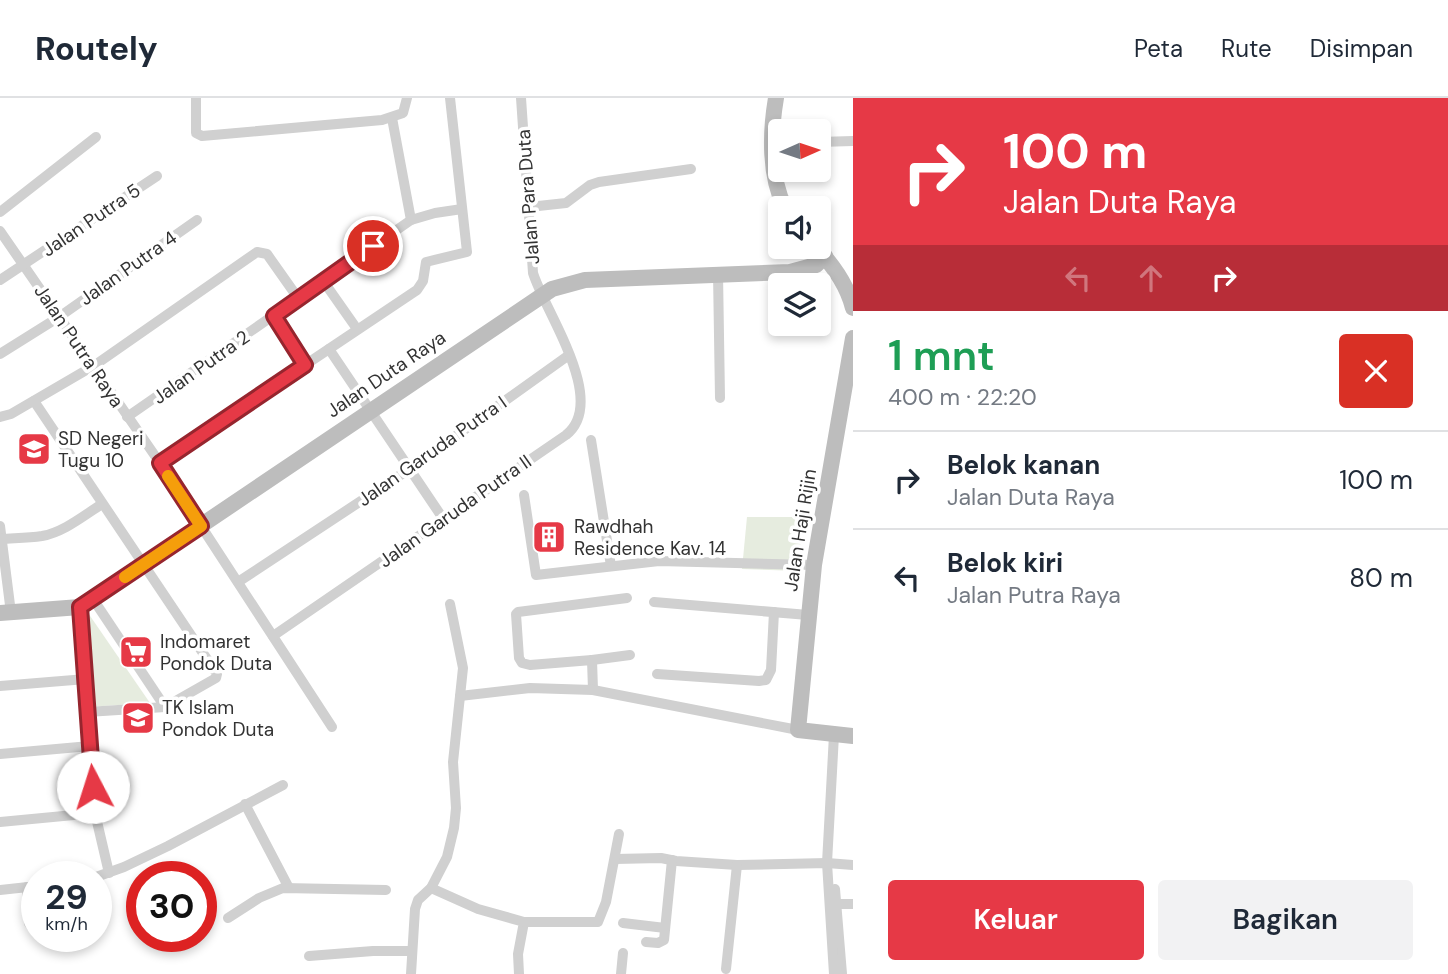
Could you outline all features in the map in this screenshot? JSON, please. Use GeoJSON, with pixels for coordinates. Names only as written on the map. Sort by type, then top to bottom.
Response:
{"type":"FeatureCollection","features":[{"type":"Feature","properties":{"kind":"street"},"geometry":{"type":"LineString","coordinates":[[195,98],[198,136],[366,123],[402,113],[407,98]]}},
{"type":"Feature","properties":{"kind":"street"},"geometry":{"type":"LineString","coordinates":[[160,463],[421,286],[426,262],[467,252],[450,98]]}},
{"type":"Feature","properties":{"kind":"street","name":"Jalan Para Duta"},"geometry":{"type":"LineString","coordinates":[[521,98],[533,273],[541,295]]}},
{"type":"Feature","properties":{"kind":"street"},"geometry":{"type":"LineString","coordinates":[[776,98],[776,119]]}},
{"type":"Feature","properties":{"kind":"street"},"geometry":{"type":"LineString","coordinates":[[391,118],[411,220]]}},
{"type":"Feature","properties":{"kind":"street"},"geometry":{"type":"LineString","coordinates":[[0,212],[96,137]]}},
{"type":"Feature","properties":{"kind":"street"},"geometry":{"type":"LineString","coordinates":[[831,142],[853,141]]}},
{"type":"Feature","properties":{"kind":"street"},"geometry":{"type":"LineString","coordinates":[[529,207],[566,203],[590,185],[599,182],[691,169]]}},
{"type":"Feature","properties":{"kind":"street","name":"Jalan Putra 5"},"geometry":{"type":"LineString","coordinates":[[0,280],[157,176]]}},
{"type":"Feature","properties":{"kind":"street","name":"Jalan Putra 2"},"geometry":{"type":"LineString","coordinates":[[127,417],[411,220],[462,209]]}},
{"type":"Feature","properties":{"kind":"street","name":"Jalan Putra 4"},"geometry":{"type":"LineString","coordinates":[[0,354],[59,317],[197,220]]}},
{"type":"Feature","properties":{"kind":"street","name":"Jalan Putra Raya"},"geometry":{"type":"LineString","coordinates":[[0,231],[160,463],[332,727]]}},
{"type":"Feature","properties":{"kind":"street"},"geometry":{"type":"LineString","coordinates":[[0,417],[34,401],[93,366],[257,252],[267,254],[298,299]]}},
{"type":"Feature","properties":{"kind":"street","name":"Jalan Duta Raya"},"geometry":{"type":"LineString","coordinates":[[6,613],[86,603],[541,295],[561,285],[585,280],[799,271],[816,265],[818,259]]}},
{"type":"Feature","properties":{"kind":"street"},"geometry":{"type":"LineString","coordinates":[[826,259],[839,276],[853,308]]}},
{"type":"Feature","properties":{"kind":"street"},"geometry":{"type":"LineString","coordinates":[[718,273],[720,398]]}},
{"type":"Feature","properties":{"kind":"street"},"geometry":{"type":"LineString","coordinates":[[324,282],[357,329]]}},
{"type":"Feature","properties":{"kind":"street"},"geometry":{"type":"LineString","coordinates":[[541,295],[557,324],[569,355]]}},
{"type":"Feature","properties":{"kind":"street"},"geometry":{"type":"LineString","coordinates":[[274,316],[305,365]]}},
{"type":"Feature","properties":{"kind":"street","name":"Jalan Haji Rijin"},"geometry":{"type":"LineString","coordinates":[[798,730],[814,565],[853,338]]}},
{"type":"Feature","properties":{"kind":"street"},"geometry":{"type":"LineString","coordinates":[[329,349],[444,520]]}},
{"type":"Feature","properties":{"kind":"street","name":"Jalan Garuda Putra I"},"geometry":{"type":"LineString","coordinates":[[237,582],[411,468],[569,355]]}},
{"type":"Feature","properties":{"kind":"street","name":"Jalan Garuda Putra II"},"geometry":{"type":"LineString","coordinates":[[273,636],[575,428],[580,413],[579,389],[569,355]]}},
{"type":"Feature","properties":{"kind":"street"},"geometry":{"type":"LineString","coordinates":[[34,401],[217,674],[216,678],[165,707],[87,712]]}},
{"type":"Feature","properties":{"kind":"street"},"geometry":{"type":"LineString","coordinates":[[591,440],[611,566]]}},
{"type":"Feature","properties":{"kind":"street"},"geometry":{"type":"LineString","coordinates":[[524,495],[536,575],[659,561],[814,565]]}},
{"type":"Feature","properties":{"kind":"street"},"geometry":{"type":"LineString","coordinates":[[1,539],[54,533],[102,504]]}},
{"type":"Feature","properties":{"kind":"street"},"geometry":{"type":"LineString","coordinates":[[0,526],[6,613]]}},
{"type":"Feature","properties":{"kind":"street"},"geometry":{"type":"LineString","coordinates":[[627,598],[516,614],[519,658],[522,663],[530,665],[592,660],[630,654]]}},
{"type":"Feature","properties":{"kind":"street"},"geometry":{"type":"LineString","coordinates":[[654,601],[808,615]]}},
{"type":"Feature","properties":{"kind":"street"},"geometry":{"type":"LineString","coordinates":[[86,603],[165,707]]}},
{"type":"Feature","properties":{"kind":"street"},"geometry":{"type":"LineString","coordinates":[[86,603],[87,712],[95,813],[106,861]]}},
{"type":"Feature","properties":{"kind":"street"},"geometry":{"type":"LineString","coordinates":[[411,974],[411,951],[418,900],[432,888],[447,857],[454,828],[456,808],[453,762],[463,668],[450,604]]}},
{"type":"Feature","properties":{"kind":"street"},"geometry":{"type":"LineString","coordinates":[[657,674],[766,680],[771,670],[774,612]]}},
{"type":"Feature","properties":{"kind":"street"},"geometry":{"type":"LineString","coordinates":[[592,660],[593,690]]}},
{"type":"Feature","properties":{"kind":"street"},"geometry":{"type":"LineString","coordinates":[[0,686],[86,679]]}},
{"type":"Feature","properties":{"kind":"street"},"geometry":{"type":"LineString","coordinates":[[460,696],[530,688],[593,690],[798,730],[853,736]]}},
{"type":"Feature","properties":{"kind":"street"},"geometry":{"type":"LineString","coordinates":[[834,735],[827,863],[843,970]]}},
{"type":"Feature","properties":{"kind":"street"},"geometry":{"type":"LineString","coordinates":[[0,754],[90,746]]}},
{"type":"Feature","properties":{"kind":"street"},"geometry":{"type":"LineString","coordinates":[[112,872],[168,846],[284,785]]}},
{"type":"Feature","properties":{"kind":"street"},"geometry":{"type":"LineString","coordinates":[[245,804],[289,888]]}},
{"type":"Feature","properties":{"kind":"street"},"geometry":{"type":"LineString","coordinates":[[0,822],[95,813]]}},
{"type":"Feature","properties":{"kind":"street"},"geometry":{"type":"LineString","coordinates":[[432,888],[478,909],[524,922],[598,922],[606,902],[620,834]]}},
{"type":"Feature","properties":{"kind":"street"},"geometry":{"type":"LineString","coordinates":[[615,859],[662,858],[737,865],[853,865]]}},
{"type":"Feature","properties":{"kind":"street"},"geometry":{"type":"LineString","coordinates":[[646,942],[662,942],[672,860]]}},
{"type":"Feature","properties":{"kind":"street"},"geometry":{"type":"LineString","coordinates":[[827,863],[833,874],[843,970]]}},
{"type":"Feature","properties":{"kind":"street"},"geometry":{"type":"LineString","coordinates":[[726,969],[737,865]]}},
{"type":"Feature","properties":{"kind":"street"},"geometry":{"type":"LineString","coordinates":[[0,890],[21,888]]}},
{"type":"Feature","properties":{"kind":"street"},"geometry":{"type":"LineString","coordinates":[[228,918],[270,892],[289,888],[386,890]]}},
{"type":"Feature","properties":{"kind":"street"},"geometry":{"type":"LineString","coordinates":[[837,904],[853,904]]}},
{"type":"Feature","properties":{"kind":"street"},"geometry":{"type":"LineString","coordinates":[[519,974],[518,954],[524,922]]}},
{"type":"Feature","properties":{"kind":"street"},"geometry":{"type":"LineString","coordinates":[[623,923],[665,928]]}},
{"type":"Feature","properties":{"kind":"street"},"geometry":{"type":"LineString","coordinates":[[309,956],[411,951]]}},
{"type":"Feature","properties":{"kind":"street"},"geometry":{"type":"LineString","coordinates":[[621,974],[623,953]]}},
{"type":"Feature","properties":{"kind":"shaded area"},"geometry":{"type":"Polygon","coordinates":[[[747,517],[802,517],[799,571],[742,569],[747,517]]]}},
{"type":"Feature","properties":{"kind":"shaded area"},"geometry":{"type":"Polygon","coordinates":[[[86,610],[150,703],[87,707],[80,612],[86,610]]]}},
{"type":"Feature","properties":{"kind":"slow traffic"},"geometry":{"type":"LineString","coordinates":[[125,577],[201,526],[168,476]]}},
{"type":"Feature","properties":{"kind":"place","name":"SD Negeri Tugu 10"},"geometry":{"type":"Point","coordinates":[34,449]}},
{"type":"Feature","properties":{"kind":"place","name":"Rawdhah Residence Kav. 14"},"geometry":{"type":"Point","coordinates":[549,537]}},
{"type":"Feature","properties":{"kind":"place","name":"Indomaret Pondok Duta"},"geometry":{"type":"Point","coordinates":[136,652]}},
{"type":"Feature","properties":{"kind":"place","name":"TK Islam Pondok Duta"},"geometry":{"type":"Point","coordinates":[138,718]}},
{"type":"Feature","properties":{"kind":"route"},"geometry":{"type":"LineString","coordinates":[[93,787],[80,607],[201,526],[160,463],[305,365],[274,316],[373,246]]}}]}
